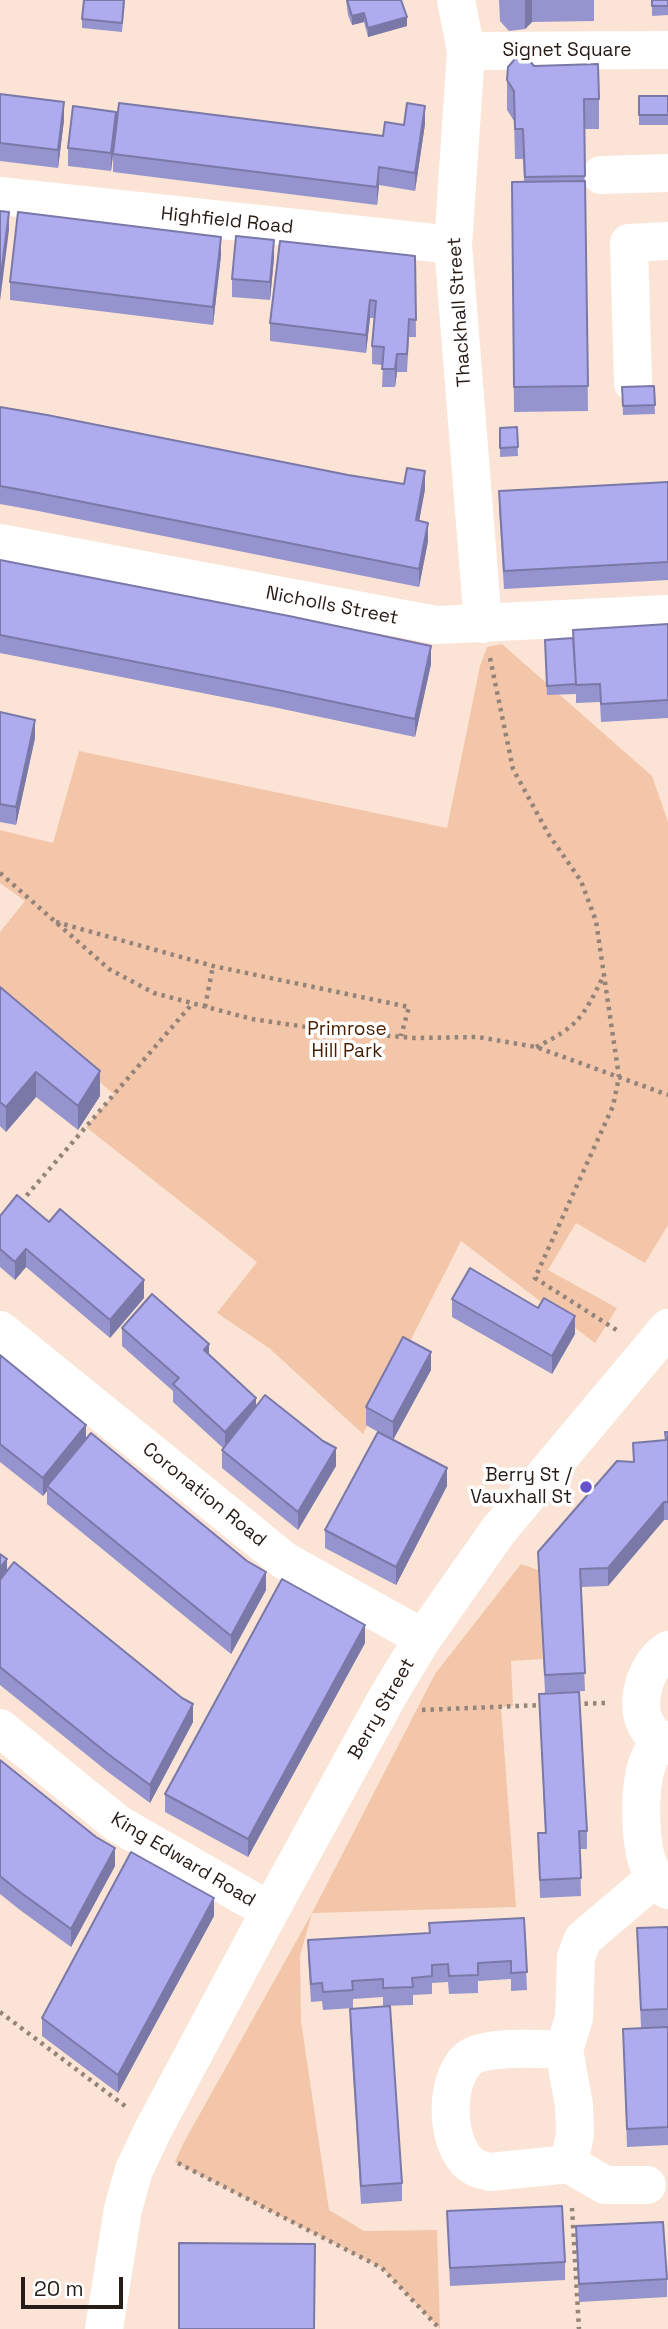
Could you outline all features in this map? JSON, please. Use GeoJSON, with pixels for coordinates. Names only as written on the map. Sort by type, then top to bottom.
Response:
{"type":"FeatureCollection","features":[{"type":"Feature","properties":{"kind":"street","name":"Thackhall Street"},"geometry":{"type":"LineString","coordinates":[[456,0],[466,51],[453,245],[482,624]]}},
{"type":"Feature","properties":{"kind":"street","name":"Signet Square"},"geometry":{"type":"LineString","coordinates":[[466,51],[668,50]]}},
{"type":"Feature","properties":{"kind":"street"},"geometry":{"type":"LineString","coordinates":[[601,175],[668,173]]}},
{"type":"Feature","properties":{"kind":"street","name":"Highfield Road"},"geometry":{"type":"LineString","coordinates":[[0,196],[453,245]]}},
{"type":"Feature","properties":{"kind":"street"},"geometry":{"type":"LineString","coordinates":[[633,383],[629,243],[668,242]]}},
{"type":"Feature","properties":{"kind":"street","name":"Nicholls Street"},"geometry":{"type":"LineString","coordinates":[[0,543],[436,625],[668,614]]}},
{"type":"Feature","properties":{"kind":"street","name":"Coronation Road"},"geometry":{"type":"LineString","coordinates":[[0,1330],[285,1561],[423,1638]]}},
{"type":"Feature","properties":{"kind":"street","name":"Berry Street"},"geometry":{"type":"LineString","coordinates":[[104,2329],[122,2209],[134,2170],[389,1694],[423,1638],[498,1531],[656,1341]]}},
{"type":"Feature","properties":{"kind":"street"},"geometry":{"type":"LineString","coordinates":[[569,2164],[575,2134],[574,2105],[564,2050],[575,2018],[576,1957],[583,1939],[662,1884],[651,1872],[645,1854],[642,1808],[649,1759],[665,1741],[645,1723],[641,1701],[648,1672],[657,1658],[668,1650]]}},
{"type":"Feature","properties":{"kind":"street","name":"King Edward Road"},"geometry":{"type":"LineString","coordinates":[[0,1728],[118,1824],[270,1912]]}},
{"type":"Feature","properties":{"kind":"street"},"geometry":{"type":"LineString","coordinates":[[564,2050],[486,2052],[469,2057],[458,2073],[450,2096],[452,2126],[458,2148],[468,2163],[490,2172],[569,2164],[605,2185],[647,2185]]}},
{"type":"Feature","properties":{"kind":"path"},"geometry":{"type":"LineString","coordinates":[[482,624],[513,768],[549,835],[580,881],[596,921],[620,1077],[613,1107],[535,1278],[618,1331],[656,1341]]}},
{"type":"Feature","properties":{"kind":"path"},"geometry":{"type":"LineString","coordinates":[[0,873],[109,968],[154,993],[252,1019],[334,1031],[401,1037],[478,1037],[536,1047],[668,1095]]}},
{"type":"Feature","properties":{"kind":"path"},"geometry":{"type":"LineString","coordinates":[[55,922],[213,966],[409,1007],[401,1037]]}},
{"type":"Feature","properties":{"kind":"path"},"geometry":{"type":"LineString","coordinates":[[205,1007],[213,966]]}},
{"type":"Feature","properties":{"kind":"path"},"geometry":{"type":"LineString","coordinates":[[536,1047],[564,1033],[586,1012],[604,974]]}},
{"type":"Feature","properties":{"kind":"path"},"geometry":{"type":"LineString","coordinates":[[17,1206],[192,1004]]}},
{"type":"Feature","properties":{"kind":"path"},"geometry":{"type":"LineString","coordinates":[[389,1694],[406,1711],[552,1705]]}},
{"type":"Feature","properties":{"kind":"path"},"geometry":{"type":"LineString","coordinates":[[564,1704],[641,1701]]}},
{"type":"Feature","properties":{"kind":"path"},"geometry":{"type":"LineString","coordinates":[[0,2012],[150,2136],[175,2162],[382,2268],[440,2329]]}},
{"type":"Feature","properties":{"kind":"path"},"geometry":{"type":"LineString","coordinates":[[569,2164],[579,2329]]}},
{"type":"Feature","properties":{"kind":"green space","name":"Primrose Hill Park"},"geometry":{"type":"Polygon","coordinates":[[[502,644],[652,776],[668,822],[668,1225],[645,1263],[576,1223],[548,1270],[617,1308],[595,1343],[461,1241],[363,1434],[269,1348],[217,1313],[257,1262],[86,1127],[114,1094],[0,1001],[0,932],[25,901],[0,883],[0,830],[53,843],[79,751],[447,828],[480,666],[487,647],[502,644]]]}},
{"type":"Feature","properties":{"kind":"green space"},"geometry":{"type":"Polygon","coordinates":[[[521,1564],[538,1570],[543,1659],[511,1661],[513,1706],[501,1707],[516,1907],[312,1913],[435,1674],[521,1564]]]}},
{"type":"Feature","properties":{"kind":"green space"},"geometry":{"type":"Polygon","coordinates":[[[312,1913],[300,1956],[301,2021],[329,2210],[364,2231],[437,2230],[440,2329],[382,2268],[175,2162],[312,1913]]]}},
{"type":"Feature","properties":{"kind":"building"},"geometry":{"type":"Polygon","coordinates":[[[84,0],[124,0],[122,23],[82,19],[84,0]]]}},
{"type":"Feature","properties":{"kind":"building"},"geometry":{"type":"Polygon","coordinates":[[[347,0],[401,0],[407,17],[368,28],[364,13],[352,16],[347,0]]]}},
{"type":"Feature","properties":{"kind":"building"},"geometry":{"type":"Polygon","coordinates":[[[652,0],[668,0],[668,6],[652,6],[652,0]]]}},
{"type":"Feature","properties":{"kind":"building"},"geometry":{"type":"Polygon","coordinates":[[[515,59],[528,59],[534,66],[598,64],[599,99],[584,99],[585,176],[525,177],[523,129],[515,129],[514,91],[507,80],[508,67],[515,59]]]}},
{"type":"Feature","properties":{"kind":"building"},"geometry":{"type":"Polygon","coordinates":[[[0,94],[64,102],[58,150],[0,143],[0,94]]]}},
{"type":"Feature","properties":{"kind":"building"},"geometry":{"type":"Polygon","coordinates":[[[639,96],[668,96],[668,115],[639,115],[639,96]]]}},
{"type":"Feature","properties":{"kind":"building"},"geometry":{"type":"Polygon","coordinates":[[[119,103],[383,136],[385,122],[404,125],[407,103],[425,106],[415,173],[379,167],[377,187],[113,154],[119,103]]]}},
{"type":"Feature","properties":{"kind":"building"},"geometry":{"type":"Polygon","coordinates":[[[73,106],[116,112],[111,153],[68,148],[73,106]]]}},
{"type":"Feature","properties":{"kind":"building"},"geometry":{"type":"Polygon","coordinates":[[[585,181],[588,386],[514,387],[512,182],[585,181]]]}},
{"type":"Feature","properties":{"kind":"building"},"geometry":{"type":"Polygon","coordinates":[[[0,211],[9,212],[0,283],[0,211]]]}},
{"type":"Feature","properties":{"kind":"building"},"geometry":{"type":"Polygon","coordinates":[[[18,212],[221,237],[213,307],[10,282],[18,212]]]}},
{"type":"Feature","properties":{"kind":"building"},"geometry":{"type":"Polygon","coordinates":[[[236,236],[274,240],[270,282],[232,279],[236,236]]]}},
{"type":"Feature","properties":{"kind":"building"},"geometry":{"type":"Polygon","coordinates":[[[280,241],[415,256],[416,320],[409,319],[407,354],[397,354],[395,369],[382,369],[384,347],[372,346],[376,301],[370,300],[366,335],[270,323],[280,241]]]}},
{"type":"Feature","properties":{"kind":"building"},"geometry":{"type":"Polygon","coordinates":[[[654,386],[655,405],[623,406],[622,387],[654,386]]]}},
{"type":"Feature","properties":{"kind":"building"},"geometry":{"type":"Polygon","coordinates":[[[0,407],[404,484],[407,468],[425,471],[416,520],[428,523],[419,569],[0,486],[0,407]]]}},
{"type":"Feature","properties":{"kind":"building"},"geometry":{"type":"Polygon","coordinates":[[[517,427],[518,447],[500,448],[500,428],[517,427]]]}},
{"type":"Feature","properties":{"kind":"building"},"geometry":{"type":"Polygon","coordinates":[[[668,482],[668,562],[504,571],[499,491],[668,482]]]}},
{"type":"Feature","properties":{"kind":"building"},"geometry":{"type":"Polygon","coordinates":[[[0,560],[431,646],[415,719],[0,635],[0,560]]]}},
{"type":"Feature","properties":{"kind":"building"},"geometry":{"type":"Polygon","coordinates":[[[668,624],[668,700],[601,704],[600,684],[576,685],[573,630],[668,624]]]}},
{"type":"Feature","properties":{"kind":"building"},"geometry":{"type":"Polygon","coordinates":[[[573,638],[576,684],[547,686],[545,640],[573,638]]]}},
{"type":"Feature","properties":{"kind":"building"},"geometry":{"type":"Polygon","coordinates":[[[0,712],[35,720],[16,807],[0,804],[0,712]]]}},
{"type":"Feature","properties":{"kind":"building"},"geometry":{"type":"Polygon","coordinates":[[[0,987],[100,1071],[78,1106],[36,1072],[6,1107],[0,1102],[0,987]]]}},
{"type":"Feature","properties":{"kind":"building"},"geometry":{"type":"Polygon","coordinates":[[[17,1195],[49,1222],[60,1209],[144,1280],[110,1320],[26,1249],[15,1262],[0,1249],[0,1216],[17,1195]]]}},
{"type":"Feature","properties":{"kind":"building"},"geometry":{"type":"Polygon","coordinates":[[[470,1268],[538,1308],[544,1298],[575,1316],[552,1356],[452,1299],[470,1268]]]}},
{"type":"Feature","properties":{"kind":"building"},"geometry":{"type":"Polygon","coordinates":[[[152,1294],[209,1344],[204,1350],[256,1398],[225,1432],[173,1384],[179,1378],[122,1328],[152,1294]]]}},
{"type":"Feature","properties":{"kind":"building"},"geometry":{"type":"Polygon","coordinates":[[[403,1337],[431,1352],[393,1422],[366,1407],[403,1337]]]}},
{"type":"Feature","properties":{"kind":"building"},"geometry":{"type":"Polygon","coordinates":[[[0,1355],[86,1425],[43,1478],[0,1444],[0,1355]]]}},
{"type":"Feature","properties":{"kind":"building"},"geometry":{"type":"Polygon","coordinates":[[[265,1395],[323,1441],[336,1448],[298,1512],[222,1450],[265,1395]]]}},
{"type":"Feature","properties":{"kind":"building"},"geometry":{"type":"Polygon","coordinates":[[[378,1432],[447,1468],[396,1567],[325,1530],[378,1432]]]}},
{"type":"Feature","properties":{"kind":"building"},"geometry":{"type":"Polygon","coordinates":[[[665,1432],[668,1432],[668,1502],[664,1502],[608,1568],[580,1569],[585,1673],[545,1675],[538,1552],[617,1461],[634,1462],[633,1443],[666,1440],[665,1432]]]}},
{"type":"Feature","properties":{"kind":"building"},"geometry":{"type":"Polygon","coordinates":[[[91,1433],[247,1561],[266,1572],[231,1636],[47,1486],[91,1433]]]}},
{"type":"Feature","properties":{"kind":"building"},"geometry":{"type":"Polygon","coordinates":[[[0,1554],[7,1559],[0,1568],[0,1554]]]}},
{"type":"Feature","properties":{"kind":"building"},"geometry":{"type":"Polygon","coordinates":[[[14,1562],[182,1698],[193,1704],[150,1785],[0,1667],[0,1580],[14,1562]]]}},
{"type":"Feature","properties":{"kind":"building"},"geometry":{"type":"Polygon","coordinates":[[[282,1579],[365,1625],[248,1839],[165,1794],[282,1579]]]}},
{"type":"Feature","properties":{"kind":"building"},"geometry":{"type":"Polygon","coordinates":[[[579,1692],[587,1831],[579,1831],[581,1878],[540,1880],[538,1833],[546,1833],[539,1694],[579,1692]]]}},
{"type":"Feature","properties":{"kind":"building"},"geometry":{"type":"Polygon","coordinates":[[[0,1760],[96,1837],[115,1848],[71,1929],[0,1876],[0,1760]]]}},
{"type":"Feature","properties":{"kind":"building"},"geometry":{"type":"Polygon","coordinates":[[[131,1852],[214,1898],[118,2075],[42,2018],[131,1852]]]}},
{"type":"Feature","properties":{"kind":"building"},"geometry":{"type":"Polygon","coordinates":[[[524,1918],[527,1972],[511,1973],[511,1961],[478,1963],[478,1975],[449,1976],[448,1964],[432,1965],[432,1976],[412,1978],[413,1987],[383,1988],[383,1979],[352,1981],[353,1990],[323,1992],[322,1983],[311,1984],[308,1940],[430,1933],[429,1923],[524,1918]]]}},
{"type":"Feature","properties":{"kind":"building"},"geometry":{"type":"Polygon","coordinates":[[[668,1927],[668,2009],[641,2010],[637,1928],[668,1927]]]}},
{"type":"Feature","properties":{"kind":"building"},"geometry":{"type":"Polygon","coordinates":[[[390,2006],[402,2183],[361,2186],[350,2009],[390,2006]]]}},
{"type":"Feature","properties":{"kind":"building"},"geometry":{"type":"Polygon","coordinates":[[[668,2027],[668,2127],[627,2129],[623,2029],[668,2027]]]}},
{"type":"Feature","properties":{"kind":"building"},"geometry":{"type":"Polygon","coordinates":[[[562,2206],[565,2262],[450,2268],[447,2211],[562,2206]]]}},
{"type":"Feature","properties":{"kind":"building"},"geometry":{"type":"Polygon","coordinates":[[[663,2222],[667,2279],[579,2284],[576,2226],[663,2222]]]}},
{"type":"Feature","properties":{"kind":"building"},"geometry":{"type":"Polygon","coordinates":[[[179,2243],[315,2244],[314,2329],[179,2329],[179,2243]]]}},
{"type":"Feature","properties":{"kind":"place","name":"Berry St / Vauxhall St"},"geometry":{"type":"Point","coordinates":[586,1487]}}]}
